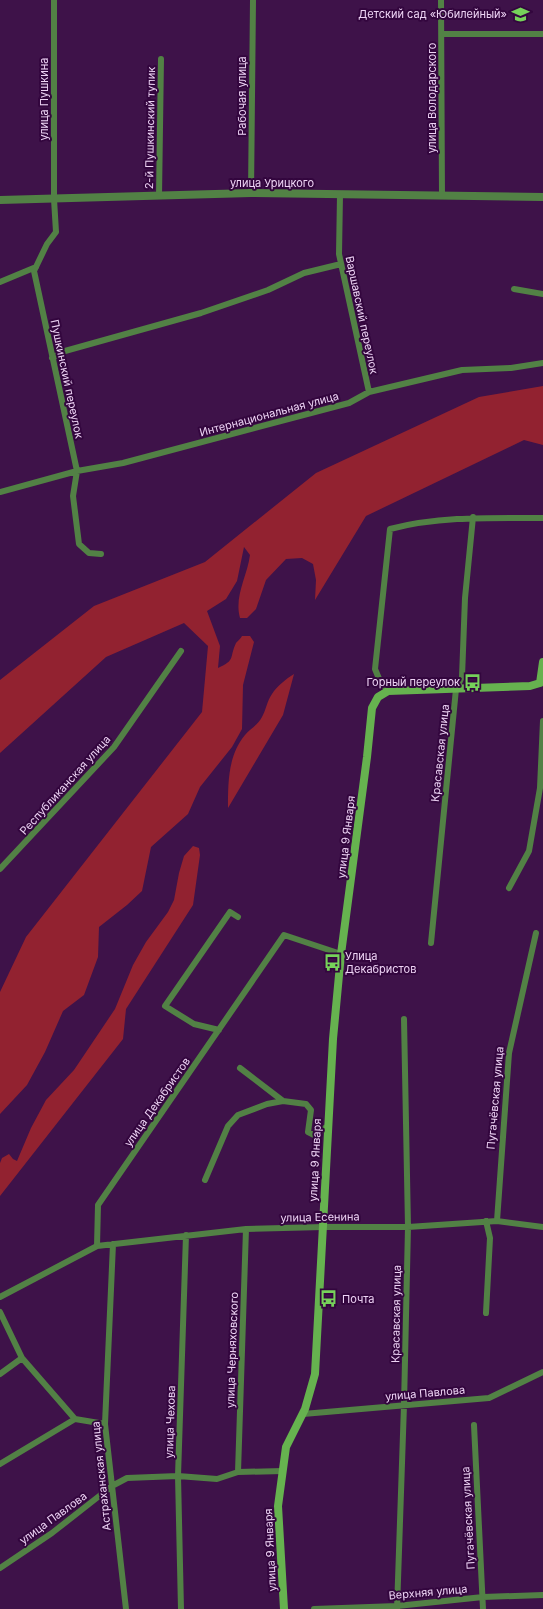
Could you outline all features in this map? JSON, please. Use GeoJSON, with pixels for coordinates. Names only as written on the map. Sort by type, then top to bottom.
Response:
{"type":"FeatureCollection","features":[{"type":"Feature","properties":{"kind":"main road"},"geometry":{"type":"LineString","coordinates":[[388,691],[541,685],[543,662]]}},
{"type":"Feature","properties":{"kind":"main road","name":"улица 9 Января"},"geometry":{"type":"LineString","coordinates":[[284,1609],[278,1506],[286,1447],[303,1414],[315,1374],[332,1039],[341,954],[372,708],[378,697],[388,691]]}},
{"type":"Feature","properties":{"kind":"street","name":"улица Пушкина"},"geometry":{"type":"LineString","coordinates":[[54,0],[54,199]]}},
{"type":"Feature","properties":{"kind":"street","name":"Рабочая улица"},"geometry":{"type":"LineString","coordinates":[[251,193],[253,0]]}},
{"type":"Feature","properties":{"kind":"street","name":"улица Володарского"},"geometry":{"type":"LineString","coordinates":[[441,0],[442,196]]}},
{"type":"Feature","properties":{"kind":"street"},"geometry":{"type":"LineString","coordinates":[[442,34],[543,34]]}},
{"type":"Feature","properties":{"kind":"street","name":"2-й Пушкинский тупик"},"geometry":{"type":"LineString","coordinates":[[159,196],[161,59]]}},
{"type":"Feature","properties":{"kind":"street","name":"улица Урицкого"},"geometry":{"type":"LineString","coordinates":[[0,200],[251,193],[543,197]]}},
{"type":"Feature","properties":{"kind":"street","name":"Варшавский переулок"},"geometry":{"type":"LineString","coordinates":[[340,195],[339,254],[369,392]]}},
{"type":"Feature","properties":{"kind":"street","name":"Пушкинский переулок"},"geometry":{"type":"LineString","coordinates":[[54,199],[56,232],[47,244],[34,271],[77,471],[73,496],[79,544],[89,552],[101,554]]}},
{"type":"Feature","properties":{"kind":"street"},"geometry":{"type":"LineString","coordinates":[[52,358],[65,351],[201,313],[268,290],[304,273],[341,264]]}},
{"type":"Feature","properties":{"kind":"street"},"geometry":{"type":"LineString","coordinates":[[0,282],[36,267]]}},
{"type":"Feature","properties":{"kind":"street"},"geometry":{"type":"LineString","coordinates":[[514,288],[543,294]]}},
{"type":"Feature","properties":{"kind":"street","name":"Интернациональная улица"},"geometry":{"type":"LineString","coordinates":[[0,492],[77,471],[123,463],[348,403],[369,392],[462,370],[511,368],[543,363]]}},
{"type":"Feature","properties":{"kind":"street"},"geometry":{"type":"LineString","coordinates":[[388,691],[380,681],[375,669],[390,529],[414,523],[473,517],[543,518]]}},
{"type":"Feature","properties":{"kind":"street","name":"Красавская улица"},"geometry":{"type":"LineString","coordinates":[[431,943],[456,689],[462,677],[465,598],[473,517]]}},
{"type":"Feature","properties":{"kind":"street","name":"Республиканская улица"},"geometry":{"type":"LineString","coordinates":[[0,870],[114,747],[182,651]]}},
{"type":"Feature","properties":{"kind":"street"},"geometry":{"type":"LineString","coordinates":[[509,888],[528,851],[540,788],[543,721]]}},
{"type":"Feature","properties":{"kind":"street"},"geometry":{"type":"LineString","coordinates":[[219,1030],[194,1024],[165,1006],[230,912],[238,917]]}},
{"type":"Feature","properties":{"kind":"street","name":"Пугачёвская улица"},"geometry":{"type":"LineString","coordinates":[[497,1221],[509,1053],[536,933]]}},
{"type":"Feature","properties":{"kind":"street","name":"улица Декабристов"},"geometry":{"type":"LineString","coordinates":[[98,1246],[98,1205],[284,935],[341,954]]}},
{"type":"Feature","properties":{"kind":"street","name":"Красавская улица"},"geometry":{"type":"LineString","coordinates":[[397,1607],[408,1226],[404,1019]]}},
{"type":"Feature","properties":{"kind":"street"},"geometry":{"type":"LineString","coordinates":[[240,1068],[283,1101]]}},
{"type":"Feature","properties":{"kind":"street"},"geometry":{"type":"LineString","coordinates":[[205,1180],[228,1126],[238,1115],[267,1104],[283,1101],[306,1104],[311,1110],[308,1132],[314,1135],[328,1126]]}},
{"type":"Feature","properties":{"kind":"street"},"geometry":{"type":"LineString","coordinates":[[486,1221],[490,1238],[486,1313]]}},
{"type":"Feature","properties":{"kind":"street","name":"улица Есенина"},"geometry":{"type":"LineString","coordinates":[[98,1246],[246,1229],[408,1226],[486,1221],[543,1227]]}},
{"type":"Feature","properties":{"kind":"street","name":"улица Черняховского"},"geometry":{"type":"LineString","coordinates":[[238,1472],[246,1229]]}},
{"type":"Feature","properties":{"kind":"street","name":"улица Чехова"},"geometry":{"type":"LineString","coordinates":[[181,1609],[178,1476],[186,1235]]}},
{"type":"Feature","properties":{"kind":"street","name":"Астраханская улица"},"geometry":{"type":"LineString","coordinates":[[113,1244],[105,1424],[126,1609]]}},
{"type":"Feature","properties":{"kind":"street"},"geometry":{"type":"LineString","coordinates":[[0,1297],[98,1246]]}},
{"type":"Feature","properties":{"kind":"street"},"geometry":{"type":"LineString","coordinates":[[0,1312],[22,1358],[75,1419],[105,1424]]}},
{"type":"Feature","properties":{"kind":"street"},"geometry":{"type":"LineString","coordinates":[[0,1374],[22,1358]]}},
{"type":"Feature","properties":{"kind":"street","name":"улица Павлова"},"geometry":{"type":"LineString","coordinates":[[303,1414],[489,1398],[543,1372]]}},
{"type":"Feature","properties":{"kind":"street"},"geometry":{"type":"LineString","coordinates":[[0,1464],[75,1419]]}},
{"type":"Feature","properties":{"kind":"street","name":"Пугачёвская улица"},"geometry":{"type":"LineString","coordinates":[[474,1426],[483,1609]]}},
{"type":"Feature","properties":{"kind":"street","name":"улица Павлова"},"geometry":{"type":"LineString","coordinates":[[0,1568],[52,1533],[112,1486],[127,1478],[178,1476],[217,1479],[238,1472],[283,1470]]}},
{"type":"Feature","properties":{"kind":"street","name":"Верхняя улица"},"geometry":{"type":"LineString","coordinates":[[314,1609],[397,1607],[483,1597],[543,1595]]}},
{"type":"Feature","properties":{"kind":"shaded area"},"geometry":{"type":"Polygon","coordinates":[[[543,386],[543,445],[524,440],[366,516],[315,600],[316,580],[313,564],[302,558],[286,559],[266,580],[256,609],[247,618],[240,618],[240,594],[250,555],[244,547],[237,581],[226,599],[207,611],[220,646],[218,668],[230,661],[236,643],[242,636],[250,636],[254,642],[243,685],[242,729],[232,747],[200,787],[188,814],[151,847],[142,891],[99,927],[98,957],[84,995],[63,1011],[45,1052],[27,1085],[0,1114],[0,992],[26,937],[202,712],[208,646],[184,623],[106,657],[0,753],[0,680],[94,606],[205,562],[316,473],[479,397],[543,386]]]}},
{"type":"Feature","properties":{"kind":"shaded area"},"geometry":{"type":"Polygon","coordinates":[[[294,674],[283,715],[228,808],[230,770],[235,751],[245,735],[260,720],[274,691],[294,674]]]}},
{"type":"Feature","properties":{"kind":"shaded area"},"geometry":{"type":"Polygon","coordinates":[[[193,846],[199,848],[200,855],[193,905],[126,1009],[123,1039],[0,1196],[0,1163],[2,1158],[9,1154],[17,1161],[31,1128],[46,1100],[74,1070],[115,1009],[133,965],[146,942],[168,912],[174,900],[184,856],[193,846]]]}},
{"type":"Feature","properties":{"kind":"place","name":"Детский сад «Юбилейный»"},"geometry":{"type":"Point","coordinates":[520,14]}},
{"type":"Feature","properties":{"kind":"place","name":"Горный переулок"},"geometry":{"type":"Point","coordinates":[473,682]}},
{"type":"Feature","properties":{"kind":"place","name":"Улица Декабристов"},"geometry":{"type":"Point","coordinates":[332,962]}},
{"type":"Feature","properties":{"kind":"place","name":"Почта"},"geometry":{"type":"Point","coordinates":[329,1299]}}]}
